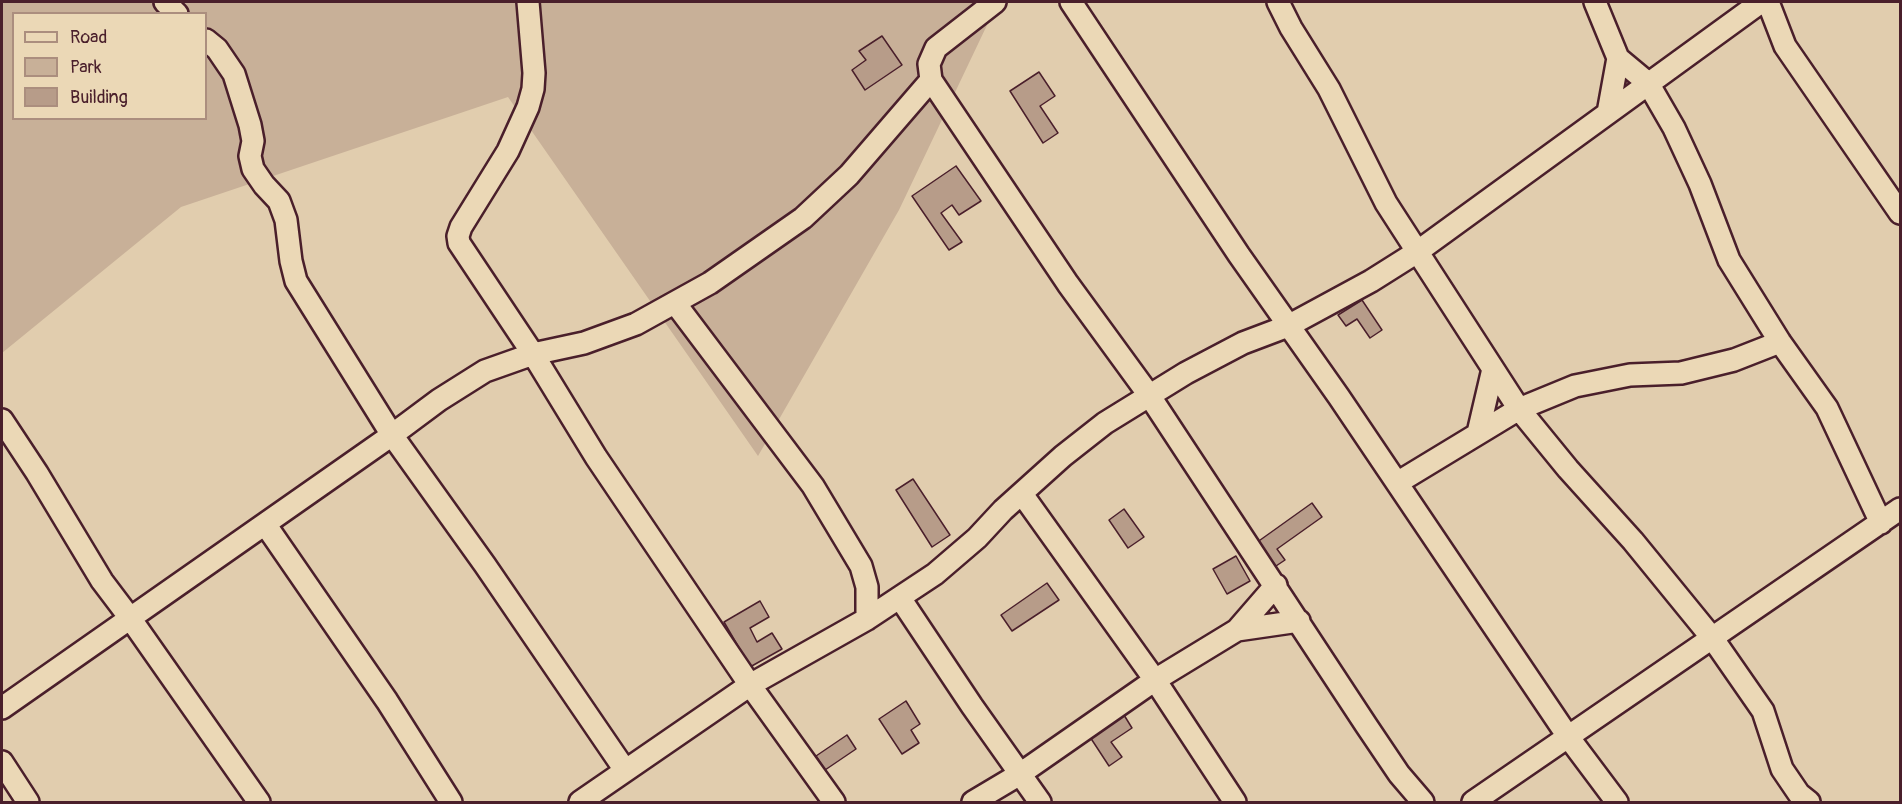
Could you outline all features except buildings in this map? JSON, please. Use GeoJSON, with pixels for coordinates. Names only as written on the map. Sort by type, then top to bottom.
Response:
{"type":"FeatureCollection","features":[{"type":"Feature","properties":{"kind":"street"},"geometry":{"type":"LineString","coordinates":[[528,2],[534,73],[528,107],[508,151],[461,227],[458,236],[459,243],[533,354],[596,457],[750,685],[834,802]]}},
{"type":"Feature","properties":{"kind":"street"},"geometry":{"type":"LineString","coordinates":[[995,2],[936,48],[930,64],[931,80],[1068,284],[1149,395],[1399,774],[1423,802]]}},
{"type":"Feature","properties":{"kind":"street"},"geometry":{"type":"LineString","coordinates":[[1071,2],[1288,326],[1569,738],[1617,802]]}},
{"type":"Feature","properties":{"kind":"street"},"geometry":{"type":"LineString","coordinates":[[1278,2],[1291,28],[1329,89],[1386,203],[1519,409],[1568,469],[1633,540],[1713,639],[1763,711],[1782,769],[1799,794],[1809,802]]}},
{"type":"Feature","properties":{"kind":"street"},"geometry":{"type":"LineString","coordinates":[[1595,2],[1618,58],[1648,83],[1674,128],[1700,184],[1729,260],[1779,342],[1827,408],[1881,523]]}},
{"type":"Feature","properties":{"kind":"street"},"geometry":{"type":"LineString","coordinates":[[580,802],[750,685],[867,619],[935,574],[977,538],[1003,510],[1063,456],[1105,423],[1149,395],[1243,343],[1288,326],[1371,282],[1417,252],[1761,2]]}},
{"type":"Feature","properties":{"kind":"street"},"geometry":{"type":"LineString","coordinates":[[1768,2],[1785,46],[1900,213]]}},
{"type":"Feature","properties":{"kind":"street"},"geometry":{"type":"LineString","coordinates":[[207,41],[217,49],[234,74],[250,125],[253,141],[250,156],[253,168],[264,185],[279,201],[286,220],[296,281],[392,435],[485,565],[625,770]]}},
{"type":"Feature","properties":{"kind":"street"},"geometry":{"type":"LineString","coordinates":[[1608,113],[1618,58]]}},
{"type":"Feature","properties":{"kind":"street"},"geometry":{"type":"LineString","coordinates":[[2,708],[392,435],[439,399],[485,371],[533,354],[584,343],[636,324],[710,283],[803,218],[849,175],[931,80]]}},
{"type":"Feature","properties":{"kind":"street"},"geometry":{"type":"LineString","coordinates":[[675,303],[813,486],[861,566],[867,587],[867,619]]}},
{"type":"Feature","properties":{"kind":"street"},"geometry":{"type":"LineString","coordinates":[[1397,483],[1519,409],[1575,386],[1630,375],[1681,373],[1734,360],[1779,342]]}},
{"type":"Feature","properties":{"kind":"street"},"geometry":{"type":"LineString","coordinates":[[1478,433],[1493,369]]}},
{"type":"Feature","properties":{"kind":"street"},"geometry":{"type":"LineString","coordinates":[[2,420],[102,581],[259,802]]}},
{"type":"Feature","properties":{"kind":"street"},"geometry":{"type":"LineString","coordinates":[[1023,494],[1155,680],[1235,802]]}},
{"type":"Feature","properties":{"kind":"street"},"geometry":{"type":"LineString","coordinates":[[1473,802],[1900,509]]}},
{"type":"Feature","properties":{"kind":"street"},"geometry":{"type":"LineString","coordinates":[[265,524],[387,701],[451,802]]}},
{"type":"Feature","properties":{"kind":"street"},"geometry":{"type":"LineString","coordinates":[[973,802],[1020,774],[1155,680],[1237,630],[1276,585]]}},
{"type":"Feature","properties":{"kind":"street"},"geometry":{"type":"LineString","coordinates":[[900,598],[1040,802]]}},
{"type":"Feature","properties":{"kind":"street"},"geometry":{"type":"LineString","coordinates":[[1237,630],[1299,621]]}},
{"type":"Feature","properties":{"kind":"street"},"geometry":{"type":"LineString","coordinates":[[2,762],[28,802]]}},
{"type":"Feature","properties":{"kind":"green space"},"geometry":{"type":"Polygon","coordinates":[[[2,2],[998,2],[899,210],[758,456],[508,97],[181,207],[2,353],[2,2]]]}}]}
